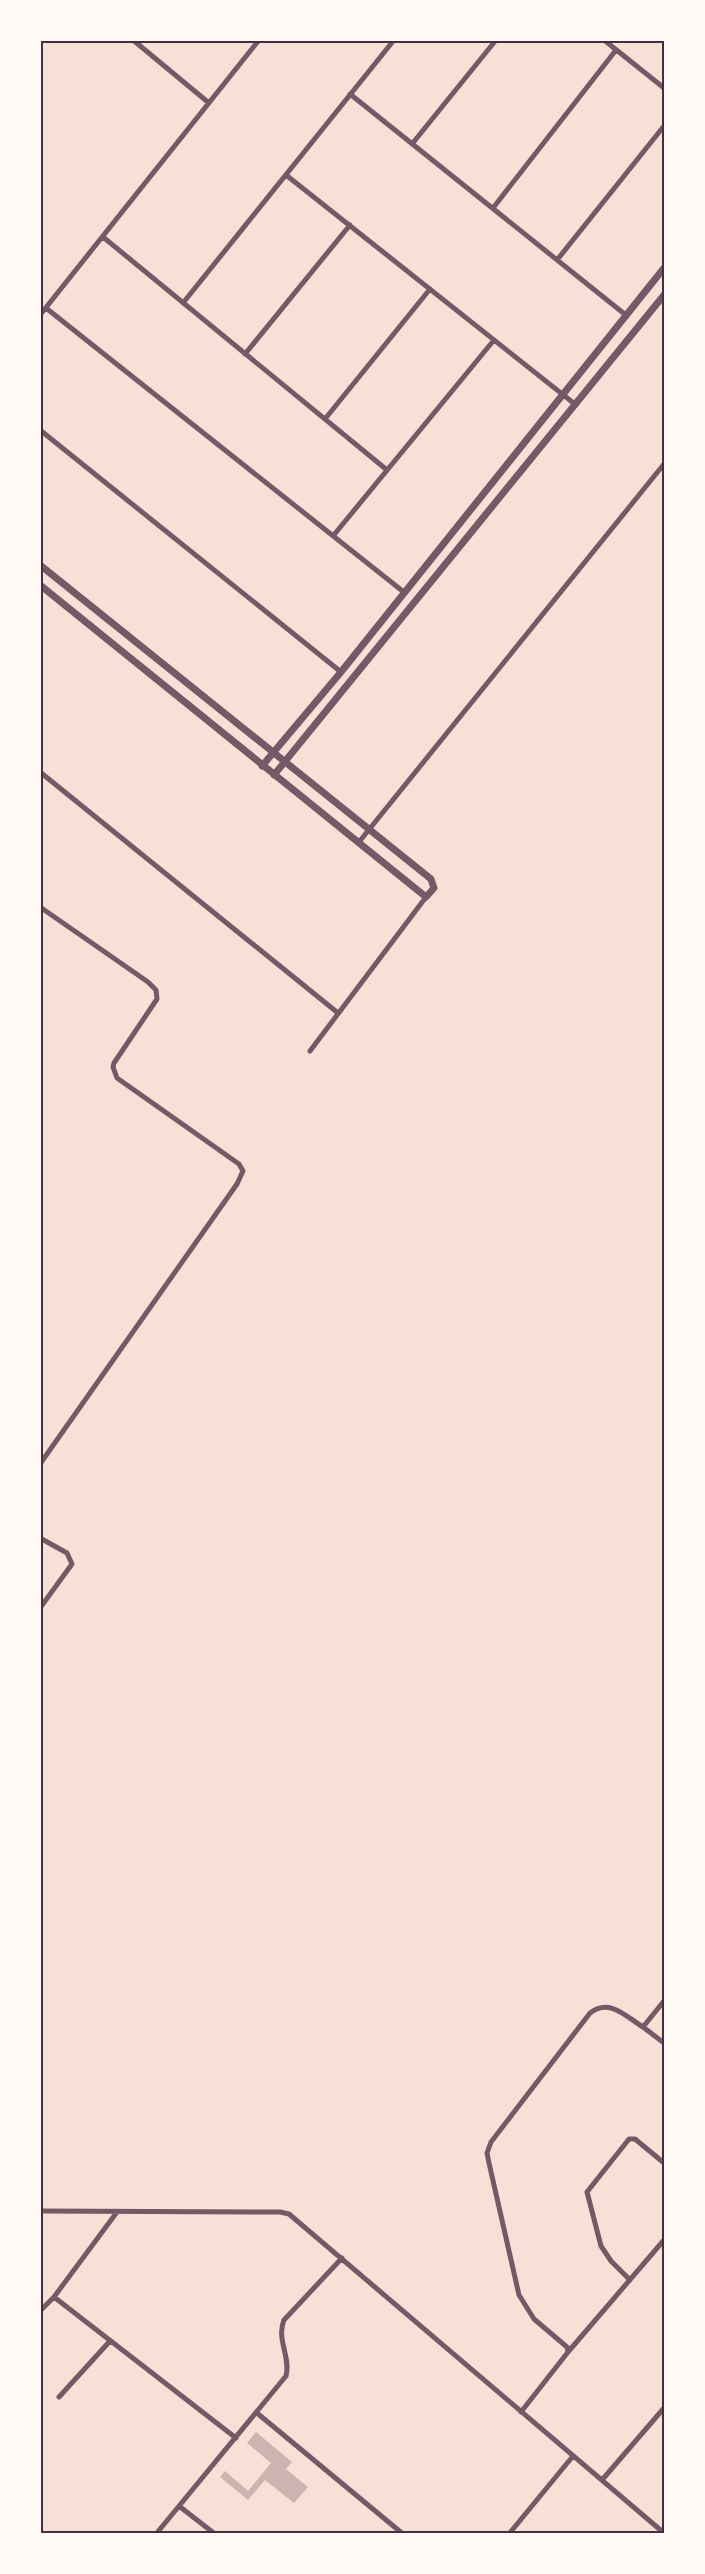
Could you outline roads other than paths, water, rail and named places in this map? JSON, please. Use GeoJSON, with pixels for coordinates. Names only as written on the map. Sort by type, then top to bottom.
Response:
{"type":"FeatureCollection","features":[{"type":"Feature","properties":{"kind":"street"},"geometry":{"type":"LineString","coordinates":[[133,40],[209,103]]}},
{"type":"Feature","properties":{"kind":"street"},"geometry":{"type":"LineString","coordinates":[[40,315],[259,40]]}},
{"type":"Feature","properties":{"kind":"street"},"geometry":{"type":"LineString","coordinates":[[183,303],[394,40]]}},
{"type":"Feature","properties":{"kind":"street"},"geometry":{"type":"LineString","coordinates":[[412,144],[496,40]]}},
{"type":"Feature","properties":{"kind":"street"},"geometry":{"type":"LineString","coordinates":[[604,40],[664,88]]}},
{"type":"Feature","properties":{"kind":"street"},"geometry":{"type":"LineString","coordinates":[[493,208],[616,50]]}},
{"type":"Feature","properties":{"kind":"street"},"geometry":{"type":"LineString","coordinates":[[350,94],[627,316]]}},
{"type":"Feature","properties":{"kind":"street"},"geometry":{"type":"LineString","coordinates":[[557,260],[664,126]]}},
{"type":"Feature","properties":{"kind":"street"},"geometry":{"type":"LineString","coordinates":[[286,175],[576,405]]}},
{"type":"Feature","properties":{"kind":"street"},"geometry":{"type":"LineString","coordinates":[[245,354],[350,225]]}},
{"type":"Feature","properties":{"kind":"street"},"geometry":{"type":"LineString","coordinates":[[103,237],[387,470]]}},
{"type":"Feature","properties":{"kind":"street"},"geometry":{"type":"LineString","coordinates":[[262,766],[405,593],[664,268]]}},
{"type":"Feature","properties":{"kind":"street"},"geometry":{"type":"LineString","coordinates":[[325,419],[430,289]]}},
{"type":"Feature","properties":{"kind":"street"},"geometry":{"type":"LineString","coordinates":[[274,775],[664,295]]}},
{"type":"Feature","properties":{"kind":"street"},"geometry":{"type":"LineString","coordinates":[[46,308],[405,593]]}},
{"type":"Feature","properties":{"kind":"street"},"geometry":{"type":"LineString","coordinates":[[333,536],[494,340]]}},
{"type":"Feature","properties":{"kind":"street"},"geometry":{"type":"LineString","coordinates":[[40,430],[341,672]]}},
{"type":"Feature","properties":{"kind":"street"},"geometry":{"type":"LineString","coordinates":[[359,842],[371,830],[664,464]]}},
{"type":"Feature","properties":{"kind":"street"},"geometry":{"type":"LineString","coordinates":[[40,565],[432,879],[434,888],[309,1051]]}},
{"type":"Feature","properties":{"kind":"street"},"geometry":{"type":"LineString","coordinates":[[40,585],[426,897]]}},
{"type":"Feature","properties":{"kind":"street"},"geometry":{"type":"LineString","coordinates":[[40,772],[338,1013]]}},
{"type":"Feature","properties":{"kind":"street"},"geometry":{"type":"LineString","coordinates":[[40,907],[156,990],[157,999],[114,1063],[117,1078],[239,1164],[243,1171],[231,1193],[40,1464]]}},
{"type":"Feature","properties":{"kind":"street"},"geometry":{"type":"LineString","coordinates":[[40,1538],[67,1553],[72,1564],[40,1608]]}},
{"type":"Feature","properties":{"kind":"street"},"geometry":{"type":"LineString","coordinates":[[644,2026],[664,2001]]}},
{"type":"Feature","properties":{"kind":"street"},"geometry":{"type":"LineString","coordinates":[[568,2352],[567,2347],[534,2319],[519,2295],[487,2153],[491,2142],[590,2013],[599,2007],[610,2006],[644,2026],[664,2043]]}},
{"type":"Feature","properties":{"kind":"street"},"geometry":{"type":"LineString","coordinates":[[630,2280],[611,2261],[601,2246],[588,2192],[629,2139],[635,2139],[664,2163]]}},
{"type":"Feature","properties":{"kind":"street"},"geometry":{"type":"LineString","coordinates":[[40,2211],[280,2212],[297,2220],[664,2533]]}},
{"type":"Feature","properties":{"kind":"street"},"geometry":{"type":"LineString","coordinates":[[40,2312],[54,2297],[117,2212]]}},
{"type":"Feature","properties":{"kind":"street"},"geometry":{"type":"LineString","coordinates":[[521,2412],[568,2352],[664,2240]]}},
{"type":"Feature","properties":{"kind":"street"},"geometry":{"type":"LineString","coordinates":[[156,2534],[286,2376],[288,2364],[281,2332],[284,2320],[342,2258]]}},
{"type":"Feature","properties":{"kind":"street"},"geometry":{"type":"LineString","coordinates":[[54,2297],[236,2438]]}},
{"type":"Feature","properties":{"kind":"street"},"geometry":{"type":"LineString","coordinates":[[59,2397],[110,2341]]}},
{"type":"Feature","properties":{"kind":"street"},"geometry":{"type":"LineString","coordinates":[[602,2480],[664,2408]]}},
{"type":"Feature","properties":{"kind":"street"},"geometry":{"type":"LineString","coordinates":[[257,2413],[403,2534]]}},
{"type":"Feature","properties":{"kind":"street"},"geometry":{"type":"LineString","coordinates":[[509,2534],[573,2456]]}},
{"type":"Feature","properties":{"kind":"street"},"geometry":{"type":"LineString","coordinates":[[179,2506],[215,2534]]}}]}
